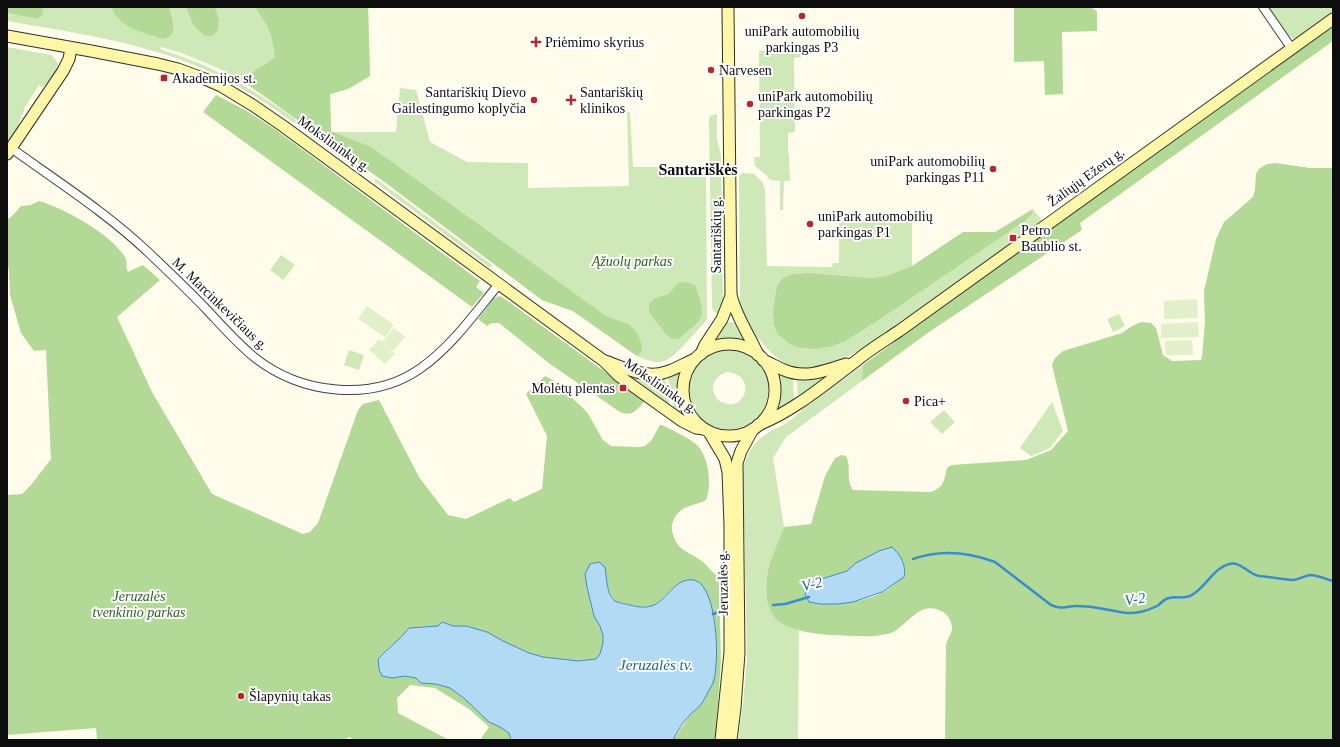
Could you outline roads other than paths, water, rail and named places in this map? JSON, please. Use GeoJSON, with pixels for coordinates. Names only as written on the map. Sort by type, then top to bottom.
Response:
{"type":"FeatureCollection","features":[{"type":"Feature","properties":{"kind":"main road","name":"Santariškių g."},"geometry":{"type":"LineString","coordinates":[[728,7],[731,294],[740,322],[752,340],[760,358]]}},
{"type":"Feature","properties":{"kind":"main road","name":"Žaliųjų Ežerų g."},"geometry":{"type":"LineString","coordinates":[[756,427],[781,416],[832,380],[858,359],[1333,19]]}},
{"type":"Feature","properties":{"kind":"main road","name":"Mokslininkų g."},"geometry":{"type":"LineString","coordinates":[[7,36],[158,64],[191,74],[221,86],[283,126],[604,361],[619,376],[682,421],[696,428],[706,430]]}},
{"type":"Feature","properties":{"kind":"main road"},"geometry":{"type":"LineString","coordinates":[[9,151],[63,71],[69,59],[71,48]]}},
{"type":"Feature","properties":{"kind":"main road","name":"Santariškių g."},"geometry":{"type":"LineString","coordinates":[[699,356],[722,319],[731,294]]}},
{"type":"Feature","properties":{"kind":"main road"},"geometry":{"type":"LineString","coordinates":[[720,345],[730,345],[749,349],[760,358],[769,369],[773,378],[774,399],[771,409],[756,427],[740,434],[727,436],[706,430],[696,422],[686,405],[683,396],[683,385],[685,376],[690,366],[699,356],[720,345]]}},
{"type":"Feature","properties":{"kind":"main road","name":"Mokslininkų g."},"geometry":{"type":"LineString","coordinates":[[604,361],[638,372],[654,374],[665,373],[699,356]]}},
{"type":"Feature","properties":{"kind":"main road","name":"Žaliųjų Ežerų g."},"geometry":{"type":"LineString","coordinates":[[760,358],[784,370],[805,374],[821,372],[858,359]]}},
{"type":"Feature","properties":{"kind":"main road","name":"Jeruzalės g."},"geometry":{"type":"LineString","coordinates":[[731,740],[739,653],[736,463],[741,451],[756,427]]}},
{"type":"Feature","properties":{"kind":"main road","name":"Jeruzalės g."},"geometry":{"type":"LineString","coordinates":[[706,430],[726,459],[728,472],[730,532],[730,652],[721,740]]}},
{"type":"Feature","properties":{"kind":"street"},"geometry":{"type":"LineString","coordinates":[[1263,7],[1292,49]]}},
{"type":"Feature","properties":{"kind":"street","name":"M. Marcinkevičiaus g."},"geometry":{"type":"LineString","coordinates":[[9,151],[99,210],[121,227],[170,273],[254,357],[275,371],[304,384],[336,390],[353,390],[384,384],[410,375],[444,349],[471,319],[498,284]]}},
{"type":"Feature","properties":{"kind":"water"},"geometry":{"type":"Polygon","coordinates":[[[892,547],[902,560],[905,573],[904,577],[882,592],[853,602],[821,604],[809,602],[805,594],[809,585],[815,581],[847,571],[856,563],[879,551],[892,547]]]}},
{"type":"Feature","properties":{"kind":"water","name":"Jeruzalės tv."},"geometry":{"type":"Polygon","coordinates":[[[599,562],[605,567],[607,586],[610,595],[615,601],[618,602],[638,607],[651,606],[662,600],[681,582],[687,580],[694,580],[702,585],[708,596],[715,627],[716,644],[715,674],[713,683],[701,705],[685,720],[673,740],[511,740],[509,733],[489,722],[465,699],[450,688],[436,684],[421,683],[416,678],[405,676],[392,678],[382,676],[379,669],[378,659],[409,628],[438,626],[442,622],[453,626],[466,626],[487,632],[529,653],[543,657],[578,661],[596,659],[600,654],[603,643],[603,635],[594,616],[585,574],[590,564],[599,562]]]}},
{"type":"Feature","properties":{"kind":"waterway","name":"V-2"},"geometry":{"type":"LineString","coordinates":[[913,559],[944,553],[975,556],[995,562],[1051,605],[1061,608],[1077,606],[1090,607],[1126,613],[1135,613],[1148,610],[1157,606],[1165,599],[1190,596],[1200,589],[1218,570],[1229,564],[1237,564],[1259,576],[1292,580],[1313,575],[1333,581]]}},
{"type":"Feature","properties":{"kind":"waterway","name":"V-2"},"geometry":{"type":"LineString","coordinates":[[773,605],[785,604],[809,597]]}},
{"type":"Feature","properties":{"kind":"waterway","name":"V-2"},"geometry":{"type":"LineString","coordinates":[[713,614],[719,612]]}},
{"type":"Feature","properties":{"kind":"place","name":"uniPark automobilių parkingas P3"},"geometry":{"type":"Point","coordinates":[802,16]}},
{"type":"Feature","properties":{"kind":"place","name":"Priėmimo skyrius"},"geometry":{"type":"Point","coordinates":[536,42]}},
{"type":"Feature","properties":{"kind":"place","name":"Narvesen"},"geometry":{"type":"Point","coordinates":[711,70]}},
{"type":"Feature","properties":{"kind":"place","name":"Akademijos st."},"geometry":{"type":"Point","coordinates":[164,78]}},
{"type":"Feature","properties":{"kind":"place","name":"Santariškių Dievo Gailestingumo koplyčia"},"geometry":{"type":"Point","coordinates":[534,100]}},
{"type":"Feature","properties":{"kind":"place","name":"Santariškių klinikos"},"geometry":{"type":"Point","coordinates":[571,100]}},
{"type":"Feature","properties":{"kind":"place","name":"uniPark automobilių parkingas P2"},"geometry":{"type":"Point","coordinates":[750,104]}},
{"type":"Feature","properties":{"kind":"place","name":"uniPark automobilių parkingas P11"},"geometry":{"type":"Point","coordinates":[993,169]}},
{"type":"Feature","properties":{"kind":"place","name":"uniPark automobilių parkingas P1"},"geometry":{"type":"Point","coordinates":[810,224]}},
{"type":"Feature","properties":{"kind":"place","name":"Petro Baublio st."},"geometry":{"type":"Point","coordinates":[1013,238]}},
{"type":"Feature","properties":{"kind":"place","name":"Molėtų plentas"},"geometry":{"type":"Point","coordinates":[623,388]}},
{"type":"Feature","properties":{"kind":"place","name":"Pica+"},"geometry":{"type":"Point","coordinates":[906,401]}},
{"type":"Feature","properties":{"kind":"place","name":"Šlapynių takas"},"geometry":{"type":"Point","coordinates":[241,696]}},
{"type":"Feature","properties":{"kind":"district","name":"Santariškės"},"geometry":{"type":"Point","coordinates":[698,169]}},
{"type":"Feature","properties":{"kind":"park label","name":"Ąžuolų parkas"},"geometry":{"type":"Point","coordinates":[632,261]}},
{"type":"Feature","properties":{"kind":"park label","name":"Jeruzalės tvenkinio parkas"},"geometry":{"type":"Point","coordinates":[139,604]}}]}
